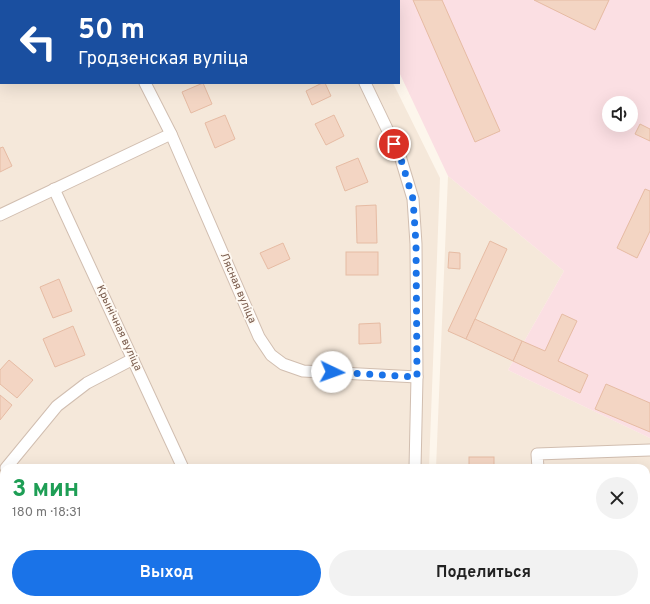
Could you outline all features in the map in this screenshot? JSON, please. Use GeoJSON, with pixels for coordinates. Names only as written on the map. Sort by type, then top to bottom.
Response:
{"type":"FeatureCollection","features":[{"type":"Feature","properties":{"kind":"street","name":"Лясная вуліца"},"geometry":{"type":"LineString","coordinates":[[145,84],[171,134],[259,337],[271,355],[283,364],[303,371],[417,377]]}},
{"type":"Feature","properties":{"kind":"street"},"geometry":{"type":"LineString","coordinates":[[365,84],[400,156],[413,199],[416,244],[417,377],[415,464]]}},
{"type":"Feature","properties":{"kind":"street"},"geometry":{"type":"LineString","coordinates":[[0,214],[171,134]]}},
{"type":"Feature","properties":{"kind":"street","name":"Крынічная вуліца"},"geometry":{"type":"LineString","coordinates":[[54,189],[181,464]]}},
{"type":"Feature","properties":{"kind":"street"},"geometry":{"type":"LineString","coordinates":[[9,464],[57,406],[87,383],[133,359]]}},
{"type":"Feature","properties":{"kind":"street"},"geometry":{"type":"LineString","coordinates":[[538,464],[537,454],[650,450]]}},
{"type":"Feature","properties":{"kind":"shaded area"},"geometry":{"type":"Polygon","coordinates":[[[400,0],[650,0],[650,438],[508,370],[564,271],[448,176],[400,74],[400,0]]]}},
{"type":"Feature","properties":{"kind":"shaded area"},"geometry":{"type":"Polygon","coordinates":[[[0,84],[393,84],[440,178],[429,464],[0,464],[0,84]]]}},
{"type":"Feature","properties":{"kind":"shaded area"},"geometry":{"type":"Polygon","coordinates":[[[448,176],[564,271],[508,370],[650,438],[650,464],[436,464],[448,176]]]}},
{"type":"Feature","properties":{"kind":"building"},"geometry":{"type":"Polygon","coordinates":[[[413,0],[442,0],[500,131],[475,142],[413,0]]]}},
{"type":"Feature","properties":{"kind":"building"},"geometry":{"type":"Polygon","coordinates":[[[534,0],[609,0],[595,30],[534,0]]]}},
{"type":"Feature","properties":{"kind":"building"},"geometry":{"type":"Polygon","coordinates":[[[203,84],[212,104],[191,113],[182,92],[203,84]]]}},
{"type":"Feature","properties":{"kind":"building"},"geometry":{"type":"Polygon","coordinates":[[[320,84],[325,84],[331,96],[312,105],[306,91],[320,84]]]}},
{"type":"Feature","properties":{"kind":"building"},"geometry":{"type":"Polygon","coordinates":[[[225,115],[235,139],[215,148],[205,123],[225,115]]]}},
{"type":"Feature","properties":{"kind":"building"},"geometry":{"type":"Polygon","coordinates":[[[334,115],[344,136],[326,145],[315,124],[334,115]]]}},
{"type":"Feature","properties":{"kind":"building"},"geometry":{"type":"Polygon","coordinates":[[[640,124],[650,129],[650,141],[635,134],[638,132],[640,124]]]}},
{"type":"Feature","properties":{"kind":"building"},"geometry":{"type":"Polygon","coordinates":[[[3,147],[12,166],[0,172],[0,148],[3,147]]]}},
{"type":"Feature","properties":{"kind":"building"},"geometry":{"type":"Polygon","coordinates":[[[358,158],[368,182],[345,191],[336,167],[358,158]]]}},
{"type":"Feature","properties":{"kind":"building"},"geometry":{"type":"Polygon","coordinates":[[[645,189],[650,191],[650,231],[637,258],[617,248],[645,189]]]}},
{"type":"Feature","properties":{"kind":"building"},"geometry":{"type":"Polygon","coordinates":[[[376,205],[377,243],[357,243],[356,206],[376,205]]]}},
{"type":"Feature","properties":{"kind":"building"},"geometry":{"type":"Polygon","coordinates":[[[490,241],[507,249],[466,339],[448,331],[490,241]]]}},
{"type":"Feature","properties":{"kind":"building"},"geometry":{"type":"Polygon","coordinates":[[[283,243],[290,259],[268,269],[260,253],[283,243]]]}},
{"type":"Feature","properties":{"kind":"building"},"geometry":{"type":"Polygon","coordinates":[[[346,252],[378,252],[378,275],[346,275],[346,252]]]}},
{"type":"Feature","properties":{"kind":"building"},"geometry":{"type":"Polygon","coordinates":[[[449,252],[460,253],[460,269],[448,268],[449,252]]]}},
{"type":"Feature","properties":{"kind":"building"},"geometry":{"type":"Polygon","coordinates":[[[59,279],[72,311],[53,318],[40,287],[59,279]]]}},
{"type":"Feature","properties":{"kind":"building"},"geometry":{"type":"Polygon","coordinates":[[[562,314],[577,321],[558,361],[588,375],[580,393],[513,361],[522,341],[545,351],[562,314]]]}},
{"type":"Feature","properties":{"kind":"building"},"geometry":{"type":"Polygon","coordinates":[[[475,319],[522,341],[513,361],[466,339],[475,319]]]}},
{"type":"Feature","properties":{"kind":"building"},"geometry":{"type":"Polygon","coordinates":[[[380,323],[381,343],[359,344],[359,324],[380,323]]]}},
{"type":"Feature","properties":{"kind":"building"},"geometry":{"type":"Polygon","coordinates":[[[73,326],[85,355],[55,367],[43,339],[73,326]]]}},
{"type":"Feature","properties":{"kind":"building"},"geometry":{"type":"Polygon","coordinates":[[[9,360],[33,380],[17,398],[0,384],[0,370],[9,360]]]}},
{"type":"Feature","properties":{"kind":"building"},"geometry":{"type":"Polygon","coordinates":[[[606,384],[650,403],[650,432],[595,409],[606,384]]]}},
{"type":"Feature","properties":{"kind":"building"},"geometry":{"type":"Polygon","coordinates":[[[0,395],[12,405],[0,420],[0,395]]]}},
{"type":"Feature","properties":{"kind":"building"},"geometry":{"type":"Polygon","coordinates":[[[469,457],[494,457],[494,464],[469,464],[469,457]]]}},
{"type":"Feature","properties":{"kind":"route"},"geometry":{"type":"LineString","coordinates":[[332,372],[417,377],[416,244],[413,199],[400,156],[394,144]]}}]}
